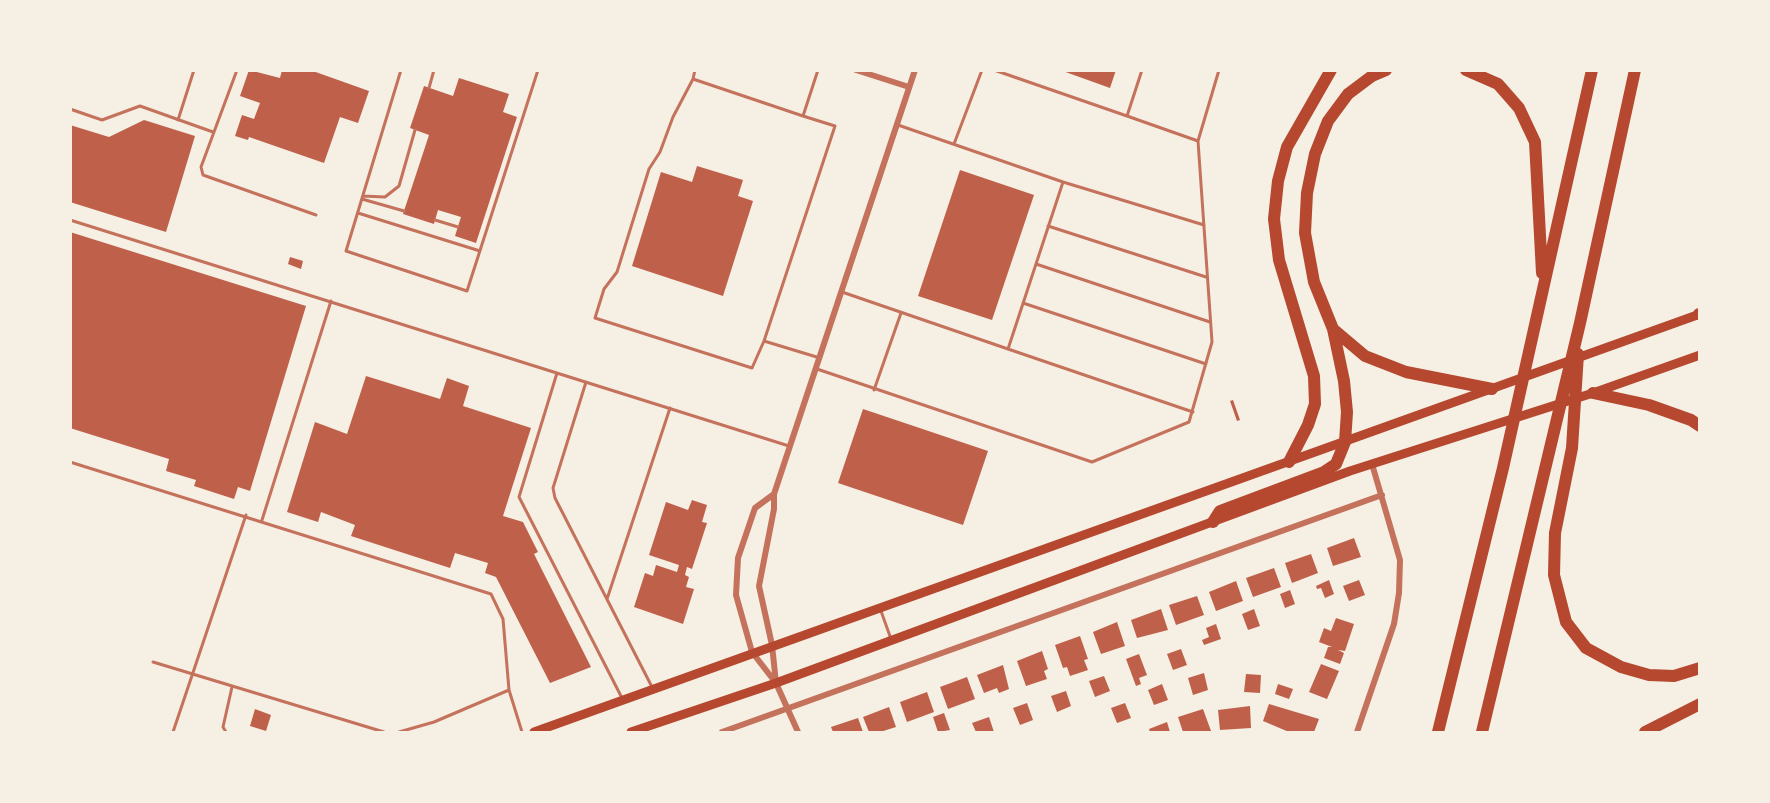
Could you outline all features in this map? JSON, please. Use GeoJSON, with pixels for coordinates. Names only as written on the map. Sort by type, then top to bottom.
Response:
{"type":"FeatureCollection","features":[{"type":"Feature","properties":{"kind":"highway"},"geometry":{"type":"LineString","coordinates":[[1288,462],[1308,425],[1315,404],[1314,376],[1278,261],[1274,219],[1278,181],[1287,147],[1311,101],[1331,70]]}},
{"type":"Feature","properties":{"kind":"highway"},"geometry":{"type":"LineString","coordinates":[[1213,522],[1220,510],[1324,472],[1336,464],[1345,442],[1347,412],[1344,381],[1333,329],[1314,282],[1305,233],[1307,193],[1315,154],[1328,121],[1348,94],[1372,76],[1386,70]]}},
{"type":"Feature","properties":{"kind":"highway"},"geometry":{"type":"LineString","coordinates":[[1466,70],[1498,84],[1519,108],[1535,142],[1543,288]]}},
{"type":"Feature","properties":{"kind":"highway"},"geometry":{"type":"LineString","coordinates":[[1438,732],[1503,468],[1592,70]]}},
{"type":"Feature","properties":{"kind":"highway"},"geometry":{"type":"LineString","coordinates":[[1635,70],[1583,303],[1572,448],[1555,533],[1554,575],[1566,622],[1586,648],[1621,667],[1649,675],[1674,676],[1700,668]]}},
{"type":"Feature","properties":{"kind":"highway"},"geometry":{"type":"LineString","coordinates":[[1482,732],[1580,323]]}},
{"type":"Feature","properties":{"kind":"highway"},"geometry":{"type":"LineString","coordinates":[[1333,329],[1365,356],[1406,372],[1492,389]]}},
{"type":"Feature","properties":{"kind":"highway"},"geometry":{"type":"LineString","coordinates":[[1593,393],[1648,405],[1691,420],[1700,426]]}},
{"type":"Feature","properties":{"kind":"highway"},"geometry":{"type":"LineString","coordinates":[[1645,732],[1700,704]]}},
{"type":"Feature","properties":{"kind":"main road"},"geometry":{"type":"LineString","coordinates":[[534,732],[1699,314]]}},
{"type":"Feature","properties":{"kind":"main road"},"geometry":{"type":"LineString","coordinates":[[631,732],[776,683],[1372,464],[1593,393],[1700,355]]}},
{"type":"Feature","properties":{"kind":"street"},"geometry":{"type":"LineString","coordinates":[[856,70],[909,87]]}},
{"type":"Feature","properties":{"kind":"street"},"geometry":{"type":"LineString","coordinates":[[776,683],[772,645],[759,586],[774,509],[774,494],[915,70]]}},
{"type":"Feature","properties":{"kind":"street"},"geometry":{"type":"LineString","coordinates":[[1358,732],[1394,624],[1399,593],[1400,560],[1372,464]]}},
{"type":"Feature","properties":{"kind":"street"},"geometry":{"type":"LineString","coordinates":[[774,494],[755,508],[738,558],[736,595],[752,652],[776,683],[798,732]]}},
{"type":"Feature","properties":{"kind":"street"},"geometry":{"type":"LineString","coordinates":[[722,732],[1382,495]]}},
{"type":"Feature","properties":{"kind":"lane"},"geometry":{"type":"LineString","coordinates":[[178,120],[194,70]]}},
{"type":"Feature","properties":{"kind":"lane"},"geometry":{"type":"LineString","coordinates":[[237,70],[201,166],[203,176],[316,215]]}},
{"type":"Feature","properties":{"kind":"lane"},"geometry":{"type":"LineString","coordinates":[[401,70],[346,251],[467,291],[538,71],[532,70]]}},
{"type":"Feature","properties":{"kind":"lane"},"geometry":{"type":"LineString","coordinates":[[429,88],[434,70]]}},
{"type":"Feature","properties":{"kind":"lane"},"geometry":{"type":"LineString","coordinates":[[693,79],[835,126],[764,341],[752,368],[595,318],[604,289],[617,272],[649,169],[660,152],[695,70]]}},
{"type":"Feature","properties":{"kind":"lane"},"geometry":{"type":"LineString","coordinates":[[803,116],[819,70]]}},
{"type":"Feature","properties":{"kind":"lane"},"geometry":{"type":"LineString","coordinates":[[954,144],[982,70]]}},
{"type":"Feature","properties":{"kind":"lane"},"geometry":{"type":"LineString","coordinates":[[994,70],[1198,141]]}},
{"type":"Feature","properties":{"kind":"lane"},"geometry":{"type":"LineString","coordinates":[[1127,116],[1142,70]]}},
{"type":"Feature","properties":{"kind":"lane"},"geometry":{"type":"LineString","coordinates":[[817,369],[1092,462],[1189,422],[1212,342],[1198,141],[1219,70]]}},
{"type":"Feature","properties":{"kind":"lane"},"geometry":{"type":"LineString","coordinates":[[70,109],[102,120],[140,106],[214,132]]}},
{"type":"Feature","properties":{"kind":"lane"},"geometry":{"type":"LineString","coordinates":[[897,124],[1063,182],[1204,225]]}},
{"type":"Feature","properties":{"kind":"lane"},"geometry":{"type":"LineString","coordinates":[[363,198],[385,196],[399,186],[415,130]]}},
{"type":"Feature","properties":{"kind":"lane"},"geometry":{"type":"LineString","coordinates":[[1008,349],[1063,182]]}},
{"type":"Feature","properties":{"kind":"lane"},"geometry":{"type":"LineString","coordinates":[[363,198],[404,211]]}},
{"type":"Feature","properties":{"kind":"lane"},"geometry":{"type":"LineString","coordinates":[[358,213],[480,251]]}},
{"type":"Feature","properties":{"kind":"lane"},"geometry":{"type":"LineString","coordinates":[[70,220],[791,447]]}},
{"type":"Feature","properties":{"kind":"lane"},"geometry":{"type":"LineString","coordinates":[[435,220],[458,227]]}},
{"type":"Feature","properties":{"kind":"lane"},"geometry":{"type":"LineString","coordinates":[[1048,226],[1207,277]]}},
{"type":"Feature","properties":{"kind":"lane"},"geometry":{"type":"LineString","coordinates":[[479,233],[485,235]]}},
{"type":"Feature","properties":{"kind":"lane"},"geometry":{"type":"LineString","coordinates":[[1036,264],[1210,322]]}},
{"type":"Feature","properties":{"kind":"lane"},"geometry":{"type":"LineString","coordinates":[[842,292],[1193,412]]}},
{"type":"Feature","properties":{"kind":"lane"},"geometry":{"type":"LineString","coordinates":[[262,520],[331,302]]}},
{"type":"Feature","properties":{"kind":"lane"},"geometry":{"type":"LineString","coordinates":[[1023,303],[1206,364]]}},
{"type":"Feature","properties":{"kind":"lane"},"geometry":{"type":"LineString","coordinates":[[874,390],[901,313]]}},
{"type":"Feature","properties":{"kind":"lane"},"geometry":{"type":"LineString","coordinates":[[764,341],[820,358]]}},
{"type":"Feature","properties":{"kind":"lane"},"geometry":{"type":"LineString","coordinates":[[557,373],[519,497],[623,700]]}},
{"type":"Feature","properties":{"kind":"lane"},"geometry":{"type":"LineString","coordinates":[[586,382],[553,488],[555,498],[653,689]]}},
{"type":"Feature","properties":{"kind":"lane"},"geometry":{"type":"LineString","coordinates":[[607,599],[670,408]]}},
{"type":"Feature","properties":{"kind":"lane"},"geometry":{"type":"LineString","coordinates":[[70,462],[262,520],[491,594],[503,619],[509,690],[522,732]]}},
{"type":"Feature","properties":{"kind":"lane"},"geometry":{"type":"LineString","coordinates":[[173,732],[246,515]]}},
{"type":"Feature","properties":{"kind":"lane"},"geometry":{"type":"LineString","coordinates":[[879,607],[892,641]]}},
{"type":"Feature","properties":{"kind":"lane"},"geometry":{"type":"LineString","coordinates":[[153,662],[384,732]]}},
{"type":"Feature","properties":{"kind":"lane"},"geometry":{"type":"LineString","coordinates":[[226,732],[223,727],[232,687]]}},
{"type":"Feature","properties":{"kind":"lane"},"geometry":{"type":"LineString","coordinates":[[399,732],[434,722],[509,690]]}},
{"type":"Feature","properties":{"kind":"building"},"geometry":{"type":"Polygon","coordinates":[[[249,70],[280,78],[282,70],[310,70],[369,91],[358,123],[340,117],[324,163],[249,137],[248,140],[235,136],[242,115],[254,119],[260,103],[240,96],[249,70]]]}},
{"type":"Feature","properties":{"kind":"building"},"geometry":{"type":"Polygon","coordinates":[[[1060,70],[1116,70],[1110,88],[1060,70]]]}},
{"type":"Feature","properties":{"kind":"building"},"geometry":{"type":"Polygon","coordinates":[[[459,78],[509,94],[503,112],[517,117],[476,243],[455,236],[461,217],[438,210],[434,224],[403,214],[429,135],[410,128],[424,86],[453,96],[459,78]]]}},
{"type":"Feature","properties":{"kind":"building"},"geometry":{"type":"Polygon","coordinates":[[[144,120],[195,136],[166,232],[70,202],[70,125],[109,137],[144,120]]]}},
{"type":"Feature","properties":{"kind":"building"},"geometry":{"type":"Polygon","coordinates":[[[697,166],[743,180],[738,196],[753,201],[723,296],[632,266],[661,172],[692,182],[697,166]]]}},
{"type":"Feature","properties":{"kind":"building"},"geometry":{"type":"Polygon","coordinates":[[[960,170],[1034,195],[992,320],[918,296],[960,170]]]}},
{"type":"Feature","properties":{"kind":"building"},"geometry":{"type":"Polygon","coordinates":[[[70,232],[306,306],[250,491],[238,487],[234,499],[194,486],[196,480],[166,471],[169,459],[70,428],[70,232]]]}},
{"type":"Feature","properties":{"kind":"building"},"geometry":{"type":"Polygon","coordinates":[[[290,257],[303,261],[301,269],[288,264],[290,257]]]}},
{"type":"Feature","properties":{"kind":"building"},"geometry":{"type":"Polygon","coordinates":[[[366,376],[440,399],[447,378],[469,386],[463,406],[531,428],[503,516],[523,522],[538,552],[534,554],[591,667],[550,683],[496,577],[485,573],[488,563],[455,553],[450,568],[351,536],[355,525],[321,512],[318,522],[287,512],[315,422],[347,434],[366,376]]]}},
{"type":"Feature","properties":{"kind":"building"},"geometry":{"type":"Polygon","coordinates":[[[1233,400],[1240,420],[1237,421],[1230,401],[1233,400]]]}},
{"type":"Feature","properties":{"kind":"building"},"geometry":{"type":"Polygon","coordinates":[[[863,409],[988,451],[963,525],[838,483],[863,409]]]}},
{"type":"Feature","properties":{"kind":"building"},"geometry":{"type":"Polygon","coordinates":[[[692,500],[707,505],[702,522],[707,523],[692,569],[687,567],[685,575],[689,577],[686,587],[694,589],[683,624],[634,607],[645,573],[653,576],[656,565],[677,572],[679,565],[649,555],[666,502],[688,510],[692,500]]]}},
{"type":"Feature","properties":{"kind":"building"},"geometry":{"type":"Polygon","coordinates":[[[1354,538],[1361,557],[1333,566],[1327,548],[1354,538]]]}},
{"type":"Feature","properties":{"kind":"building"},"geometry":{"type":"Polygon","coordinates":[[[1311,554],[1318,573],[1292,583],[1285,563],[1311,554]]]}},
{"type":"Feature","properties":{"kind":"building"},"geometry":{"type":"Polygon","coordinates":[[[1274,568],[1281,587],[1253,597],[1246,578],[1274,568]]]}},
{"type":"Feature","properties":{"kind":"building"},"geometry":{"type":"Polygon","coordinates":[[[1329,580],[1334,594],[1325,598],[1321,588],[1317,589],[1316,586],[1329,580]]]}},
{"type":"Feature","properties":{"kind":"building"},"geometry":{"type":"Polygon","coordinates":[[[1359,580],[1365,595],[1349,601],[1343,586],[1359,580]]]}},
{"type":"Feature","properties":{"kind":"building"},"geometry":{"type":"Polygon","coordinates":[[[1236,581],[1243,601],[1216,611],[1209,592],[1236,581]]]}},
{"type":"Feature","properties":{"kind":"building"},"geometry":{"type":"Polygon","coordinates":[[[1290,590],[1295,604],[1285,608],[1280,594],[1290,590]]]}},
{"type":"Feature","properties":{"kind":"building"},"geometry":{"type":"Polygon","coordinates":[[[1197,596],[1204,615],[1176,625],[1169,605],[1197,596]]]}},
{"type":"Feature","properties":{"kind":"building"},"geometry":{"type":"Polygon","coordinates":[[[1161,609],[1168,630],[1137,638],[1131,620],[1161,609]]]}},
{"type":"Feature","properties":{"kind":"building"},"geometry":{"type":"Polygon","coordinates":[[[1254,609],[1260,626],[1248,630],[1242,614],[1254,609]]]}},
{"type":"Feature","properties":{"kind":"building"},"geometry":{"type":"Polygon","coordinates":[[[1336,618],[1354,624],[1345,651],[1338,650],[1344,653],[1340,664],[1324,658],[1328,647],[1332,647],[1319,642],[1324,628],[1331,631],[1336,618]]]}},
{"type":"Feature","properties":{"kind":"building"},"geometry":{"type":"Polygon","coordinates":[[[1117,622],[1125,646],[1101,654],[1093,632],[1117,622]]]}},
{"type":"Feature","properties":{"kind":"building"},"geometry":{"type":"Polygon","coordinates":[[[1216,624],[1221,639],[1204,645],[1202,640],[1209,637],[1206,628],[1216,624]]]}},
{"type":"Feature","properties":{"kind":"building"},"geometry":{"type":"Polygon","coordinates":[[[1080,636],[1088,659],[1084,660],[1088,670],[1070,676],[1067,667],[1063,668],[1055,645],[1080,636]]]}},
{"type":"Feature","properties":{"kind":"building"},"geometry":{"type":"Polygon","coordinates":[[[1181,649],[1187,665],[1173,670],[1167,654],[1181,649]]]}},
{"type":"Feature","properties":{"kind":"building"},"geometry":{"type":"Polygon","coordinates":[[[1042,651],[1048,669],[1044,671],[1047,679],[1026,686],[1017,661],[1042,651]]]}},
{"type":"Feature","properties":{"kind":"building"},"geometry":{"type":"Polygon","coordinates":[[[1139,654],[1147,675],[1139,678],[1141,684],[1136,686],[1126,659],[1139,654]]]}},
{"type":"Feature","properties":{"kind":"building"},"geometry":{"type":"Polygon","coordinates":[[[1321,664],[1339,671],[1327,699],[1309,692],[1321,664]]]}},
{"type":"Feature","properties":{"kind":"building"},"geometry":{"type":"Polygon","coordinates":[[[1003,665],[1009,689],[999,693],[997,688],[984,693],[977,675],[1003,665]]]}},
{"type":"Feature","properties":{"kind":"building"},"geometry":{"type":"Polygon","coordinates":[[[1204,673],[1208,690],[1193,695],[1188,678],[1204,673]]]}},
{"type":"Feature","properties":{"kind":"building"},"geometry":{"type":"Polygon","coordinates":[[[1246,674],[1261,675],[1260,693],[1244,692],[1246,674]]]}},
{"type":"Feature","properties":{"kind":"building"},"geometry":{"type":"Polygon","coordinates":[[[1104,676],[1110,691],[1095,697],[1089,681],[1104,676]]]}},
{"type":"Feature","properties":{"kind":"building"},"geometry":{"type":"Polygon","coordinates":[[[967,677],[975,699],[948,709],[940,687],[967,677]]]}},
{"type":"Feature","properties":{"kind":"building"},"geometry":{"type":"Polygon","coordinates":[[[1162,684],[1168,700],[1154,705],[1148,690],[1162,684]]]}},
{"type":"Feature","properties":{"kind":"building"},"geometry":{"type":"Polygon","coordinates":[[[1278,684],[1293,689],[1289,699],[1275,694],[1278,684]]]}},
{"type":"Feature","properties":{"kind":"building"},"geometry":{"type":"Polygon","coordinates":[[[1066,691],[1071,706],[1057,712],[1051,696],[1066,691]]]}},
{"type":"Feature","properties":{"kind":"building"},"geometry":{"type":"Polygon","coordinates":[[[927,692],[934,712],[907,722],[900,702],[927,692]]]}},
{"type":"Feature","properties":{"kind":"building"},"geometry":{"type":"Polygon","coordinates":[[[1027,703],[1033,720],[1020,725],[1013,708],[1027,703]]]}},
{"type":"Feature","properties":{"kind":"building"},"geometry":{"type":"Polygon","coordinates":[[[1125,703],[1131,718],[1117,723],[1111,708],[1125,703]]]}},
{"type":"Feature","properties":{"kind":"building"},"geometry":{"type":"Polygon","coordinates":[[[1269,704],[1319,719],[1314,732],[1289,732],[1263,721],[1269,704]]]}},
{"type":"Feature","properties":{"kind":"building"},"geometry":{"type":"Polygon","coordinates":[[[1250,706],[1251,728],[1220,730],[1218,710],[1250,706]]]}},
{"type":"Feature","properties":{"kind":"building"},"geometry":{"type":"Polygon","coordinates":[[[889,707],[896,727],[880,732],[869,732],[863,717],[889,707]]]}},
{"type":"Feature","properties":{"kind":"building"},"geometry":{"type":"Polygon","coordinates":[[[255,709],[271,715],[266,731],[250,726],[255,709]]]}},
{"type":"Feature","properties":{"kind":"building"},"geometry":{"type":"Polygon","coordinates":[[[1203,709],[1211,731],[1183,732],[1178,717],[1203,709]]]}},
{"type":"Feature","properties":{"kind":"building"},"geometry":{"type":"Polygon","coordinates":[[[944,713],[950,730],[938,732],[933,717],[944,713]]]}},
{"type":"Feature","properties":{"kind":"building"},"geometry":{"type":"Polygon","coordinates":[[[989,717],[994,732],[976,732],[972,723],[989,717]]]}},
{"type":"Feature","properties":{"kind":"building"},"geometry":{"type":"Polygon","coordinates":[[[858,718],[863,732],[833,732],[831,727],[858,718]]]}},
{"type":"Feature","properties":{"kind":"building"},"geometry":{"type":"Polygon","coordinates":[[[1167,722],[1170,732],[1150,732],[1149,729],[1167,722]]]}}]}
